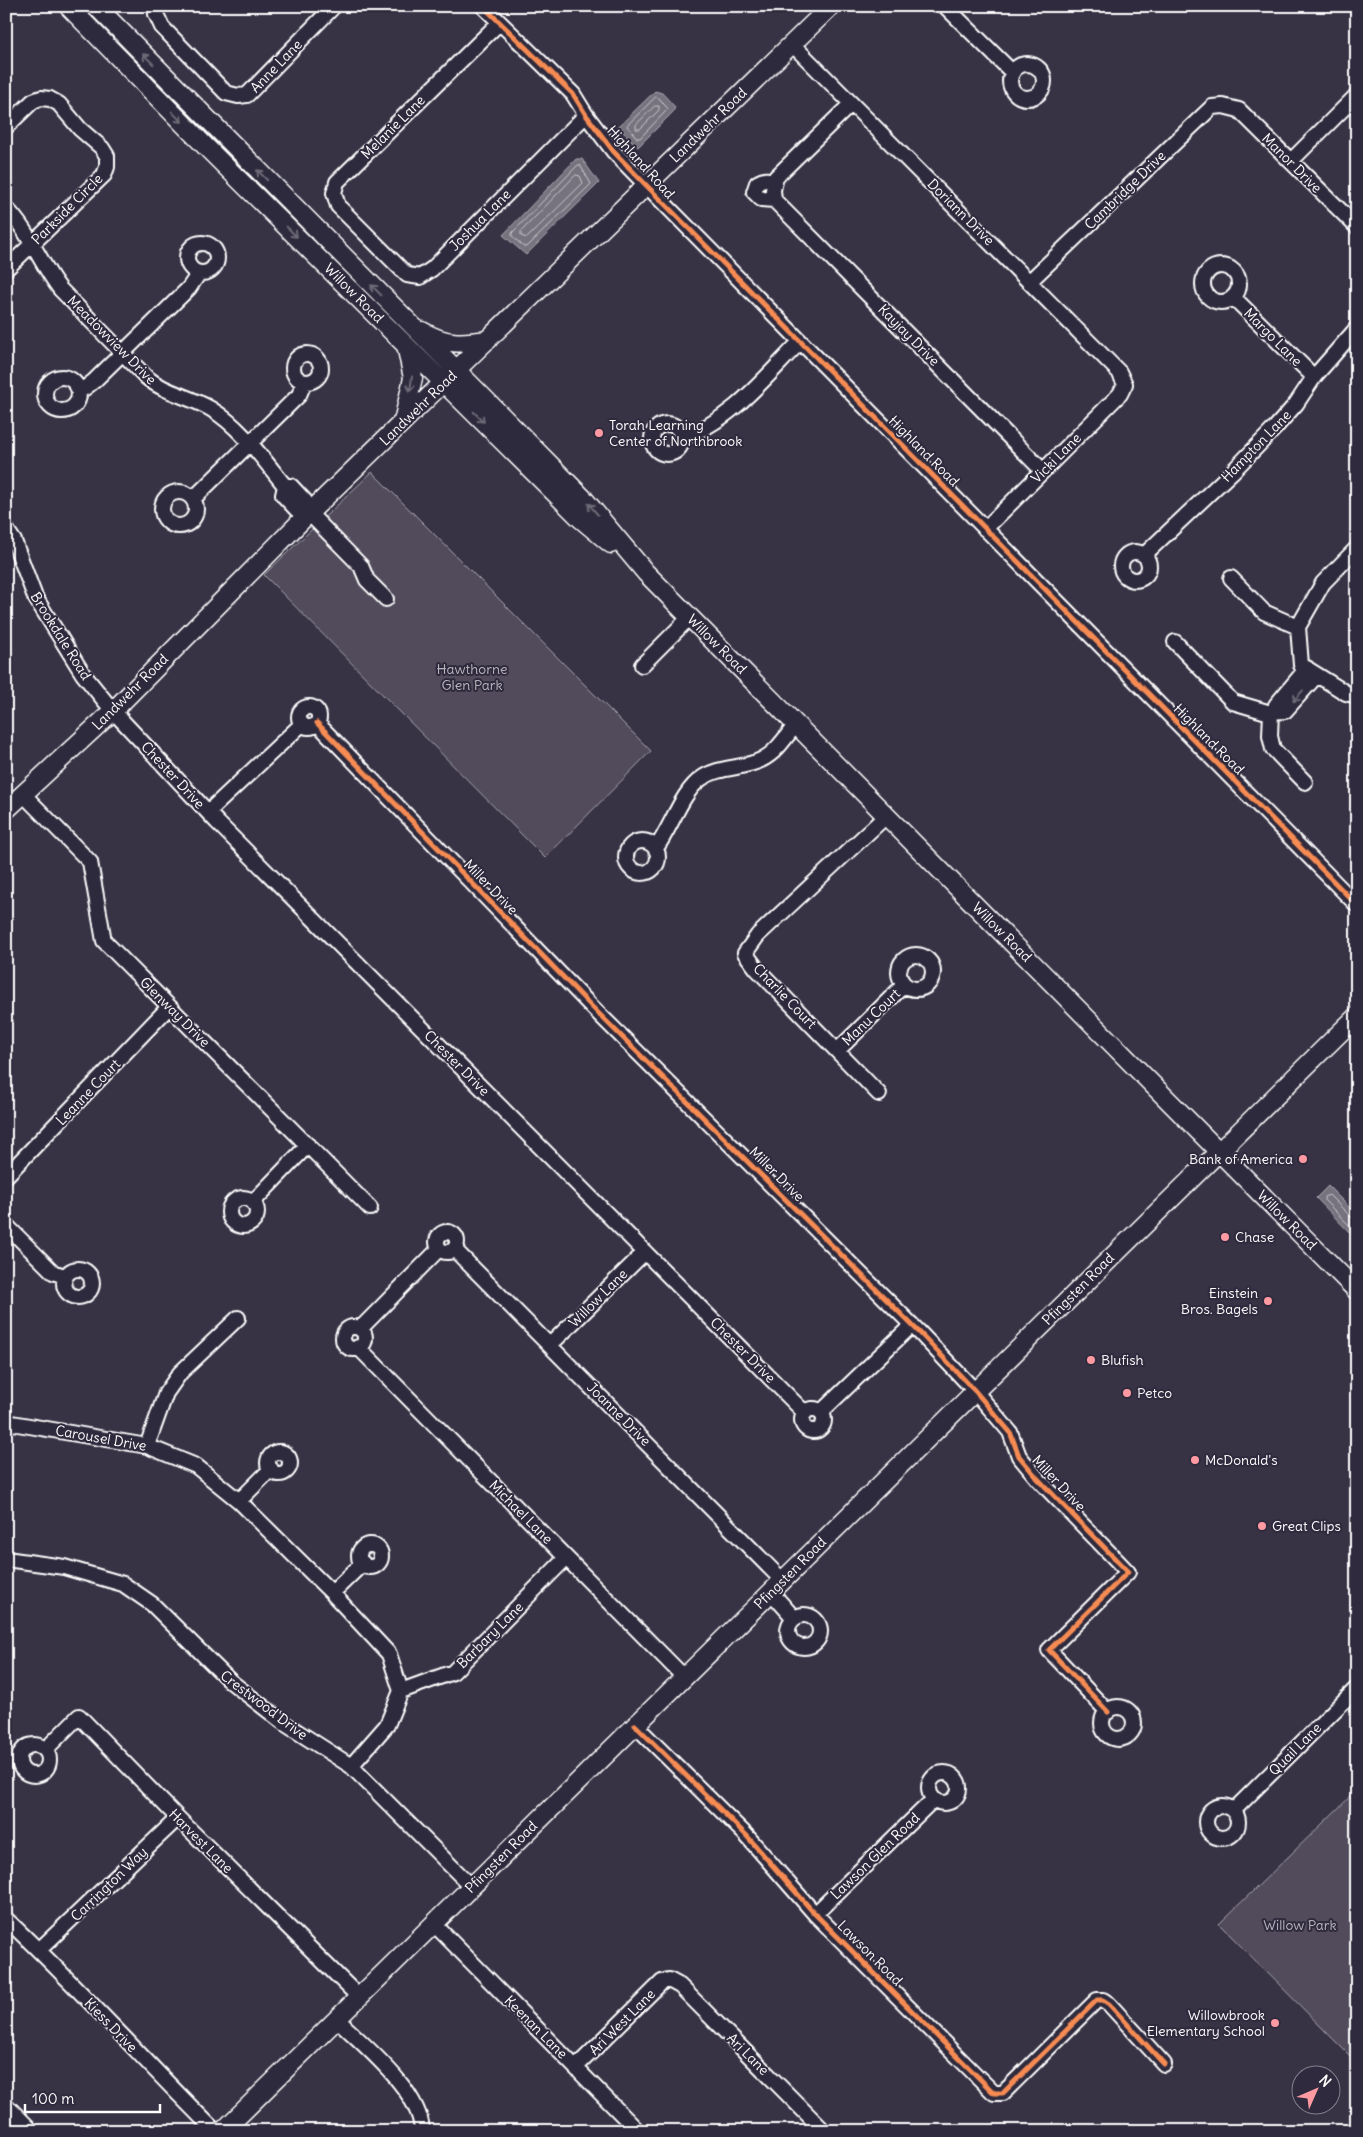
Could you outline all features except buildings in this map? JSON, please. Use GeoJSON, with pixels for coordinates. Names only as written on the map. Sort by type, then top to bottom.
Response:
{"type":"FeatureCollection","features":[{"type":"Feature","properties":{"kind":"main road","name":"Willow Road"},"geometry":{"type":"LineString","coordinates":[[68,6],[209,150],[406,345],[450,377],[584,499],[646,574],[1357,1291]]}},
{"type":"Feature","properties":{"kind":"main road","name":"Willow Road"},"geometry":{"type":"LineString","coordinates":[[96,6],[410,325],[450,377]]}},
{"type":"Feature","properties":{"kind":"main road","name":"Landwehr Road"},"geometry":{"type":"LineString","coordinates":[[6,810],[113,710],[306,511],[450,377],[831,6]]}},
{"type":"Feature","properties":{"kind":"main road"},"geometry":{"type":"LineString","coordinates":[[410,325],[442,341],[460,344],[488,340]]}},
{"type":"Feature","properties":{"kind":"main road"},"geometry":{"type":"LineString","coordinates":[[403,422],[413,378],[406,345]]}},
{"type":"Feature","properties":{"kind":"main road","name":"Pfingsten Road"},"geometry":{"type":"LineString","coordinates":[[223,2131],[1357,1016]]}},
{"type":"Feature","properties":{"kind":"street","name":"Anne Lane"},"geometry":{"type":"LineString","coordinates":[[158,6],[156,14],[162,27],[226,93],[238,96],[248,95],[334,6]]}},
{"type":"Feature","properties":{"kind":"street","name":"Highland Road"},"geometry":{"type":"LineString","coordinates":[[483,6],[573,94],[586,115],[614,152],[646,185],[1357,905]]}},
{"type":"Feature","properties":{"kind":"street"},"geometry":{"type":"LineString","coordinates":[[945,6],[1012,72]]}},
{"type":"Feature","properties":{"kind":"street","name":"Melanie Lane"},"geometry":{"type":"LineString","coordinates":[[369,238],[338,206],[334,193],[338,182],[499,23]]}},
{"type":"Feature","properties":{"kind":"street","name":"Doriann Drive"},"geometry":{"type":"LineString","coordinates":[[792,44],[1030,281],[1119,372],[1125,384]]}},
{"type":"Feature","properties":{"kind":"street"},"geometry":{"type":"LineString","coordinates":[[1291,161],[1357,95]]}},
{"type":"Feature","properties":{"kind":"street","name":"Parkside Circle"},"geometry":{"type":"LineString","coordinates":[[6,127],[33,101],[41,98],[50,99],[59,104],[90,138],[102,148],[107,156],[108,166],[104,175],[6,269]]}},
{"type":"Feature","properties":{"kind":"street","name":"Kayjay Drive"},"geometry":{"type":"LineString","coordinates":[[851,104],[776,177],[775,181],[762,180],[758,183],[754,192],[761,199],[774,200],[1043,471]]}},
{"type":"Feature","properties":{"kind":"street","name":"Manor Drive"},"geometry":{"type":"LineString","coordinates":[[1223,106],[1238,110],[1357,227]]}},
{"type":"Feature","properties":{"kind":"street","name":"Cambridge Drive"},"geometry":{"type":"LineString","coordinates":[[1030,281],[1212,107],[1223,106]]}},
{"type":"Feature","properties":{"kind":"street","name":"Joshua Lane"},"geometry":{"type":"LineString","coordinates":[[369,238],[407,275],[420,277],[432,269],[586,115]]}},
{"type":"Feature","properties":{"kind":"street","name":"Meadowview Drive"},"geometry":{"type":"LineString","coordinates":[[6,208],[15,216],[50,277],[123,353],[154,384],[210,409],[228,422],[250,444],[284,486],[283,494],[293,506],[297,510],[306,511],[361,566],[367,580],[386,599]]}},
{"type":"Feature","properties":{"kind":"street"},"geometry":{"type":"LineString","coordinates":[[78,389],[86,388],[94,381],[189,288],[199,273]]}},
{"type":"Feature","properties":{"kind":"street","name":"Margo Lane"},"geometry":{"type":"LineString","coordinates":[[1233,297],[1314,377]]}},
{"type":"Feature","properties":{"kind":"street","name":"Hampton Lane"},"geometry":{"type":"LineString","coordinates":[[1144,555],[1232,472],[1274,429],[1296,404],[1314,377],[1357,328]]}},
{"type":"Feature","properties":{"kind":"street"},"geometry":{"type":"LineString","coordinates":[[682,437],[694,433],[729,412],[800,342]]}},
{"type":"Feature","properties":{"kind":"street"},"geometry":{"type":"LineString","coordinates":[[193,499],[299,395],[304,383]]}},
{"type":"Feature","properties":{"kind":"street","name":"Vicki Lane"},"geometry":{"type":"LineString","coordinates":[[985,529],[1120,394],[1125,384]]}},
{"type":"Feature","properties":{"kind":"street","name":"Brookdale Road"},"geometry":{"type":"LineString","coordinates":[[6,529],[14,541],[35,597],[83,674],[113,710]]}},
{"type":"Feature","properties":{"kind":"street"},"geometry":{"type":"LineString","coordinates":[[1357,548],[1323,583],[1298,627],[1301,665],[1346,693],[1357,696]]}},
{"type":"Feature","properties":{"kind":"street"},"geometry":{"type":"LineString","coordinates":[[1231,578],[1264,612],[1298,627]]}},
{"type":"Feature","properties":{"kind":"street"},"geometry":{"type":"LineString","coordinates":[[642,665],[690,618]]}},
{"type":"Feature","properties":{"kind":"street"},"geometry":{"type":"LineString","coordinates":[[1175,642],[1233,702],[1274,712],[1285,711],[1312,671]]}},
{"type":"Feature","properties":{"kind":"street","name":"Miller Drive"},"geometry":{"type":"LineString","coordinates":[[208,812],[302,724],[299,718],[300,712],[308,707],[317,711],[319,717],[317,723],[596,1012],[912,1324],[1010,1432],[1019,1456],[1038,1479],[1128,1572],[1048,1650],[1108,1712]]}},
{"type":"Feature","properties":{"kind":"street","name":"Chester Drive"},"geometry":{"type":"LineString","coordinates":[[113,710],[208,812],[805,1413]]}},
{"type":"Feature","properties":{"kind":"street"},"geometry":{"type":"LineString","coordinates":[[1274,712],[1270,736],[1273,749],[1305,782]]}},
{"type":"Feature","properties":{"kind":"street"},"geometry":{"type":"LineString","coordinates":[[656,848],[692,787],[697,782],[703,777],[716,772],[762,760],[773,752],[796,724]]}},
{"type":"Feature","properties":{"kind":"street","name":"Glenway Drive"},"geometry":{"type":"LineString","coordinates":[[23,794],[90,862],[104,941],[370,1208]]}},
{"type":"Feature","properties":{"kind":"street","name":"Charlie Court"},"geometry":{"type":"LineString","coordinates":[[879,1094],[757,969],[745,953],[758,935],[886,816]]}},
{"type":"Feature","properties":{"kind":"street","name":"Manu Court"},"geometry":{"type":"LineString","coordinates":[[838,1050],[904,985]]}},
{"type":"Feature","properties":{"kind":"street","name":"Leanne Court"},"geometry":{"type":"LineString","coordinates":[[6,1176],[169,1007]]}},
{"type":"Feature","properties":{"kind":"street"},"geometry":{"type":"LineString","coordinates":[[254,1201],[308,1145]]}},
{"type":"Feature","properties":{"kind":"street"},"geometry":{"type":"LineString","coordinates":[[6,1225],[53,1272],[64,1276]]}},
{"type":"Feature","properties":{"kind":"street","name":"Joanne Drive"},"geometry":{"type":"LineString","coordinates":[[358,1347],[364,1339],[360,1329],[439,1249],[445,1252],[454,1249],[550,1345],[776,1586],[794,1618]]}},
{"type":"Feature","properties":{"kind":"street","name":"Willow Lane"},"geometry":{"type":"LineString","coordinates":[[550,1345],[645,1252]]}},
{"type":"Feature","properties":{"kind":"street"},"geometry":{"type":"LineString","coordinates":[[147,1446],[166,1393],[180,1373],[238,1318]]}},
{"type":"Feature","properties":{"kind":"street"},"geometry":{"type":"LineString","coordinates":[[821,1412],[912,1324]]}},
{"type":"Feature","properties":{"kind":"street","name":"Michael Lane"},"geometry":{"type":"LineString","coordinates":[[358,1347],[684,1677]]}},
{"type":"Feature","properties":{"kind":"street"},"geometry":{"type":"LineString","coordinates":[[813,1408],[821,1412],[824,1418],[823,1425],[812,1431],[804,1425],[802,1419],[805,1413],[813,1408]]}},
{"type":"Feature","properties":{"kind":"street","name":"Carousel Drive"},"geometry":{"type":"LineString","coordinates":[[6,1422],[147,1446],[196,1466],[239,1501],[332,1593],[389,1654],[401,1691]]}},
{"type":"Feature","properties":{"kind":"street"},"geometry":{"type":"LineString","coordinates":[[239,1501],[271,1469]]}},
{"type":"Feature","properties":{"kind":"street","name":"Barbary Lane"},"geometry":{"type":"LineString","coordinates":[[401,1691],[453,1672],[566,1558]]}},
{"type":"Feature","properties":{"kind":"street","name":"Crestwood Drive"},"geometry":{"type":"LineString","coordinates":[[6,1559],[64,1567],[123,1584],[152,1604],[230,1681],[284,1723],[351,1766],[471,1886]]}},
{"type":"Feature","properties":{"kind":"street"},"geometry":{"type":"LineString","coordinates":[[332,1593],[363,1563]]}},
{"type":"Feature","properties":{"kind":"street","name":"Quail Lane"},"geometry":{"type":"LineString","coordinates":[[1233,1810],[1357,1688]]}},
{"type":"Feature","properties":{"kind":"street"},"geometry":{"type":"LineString","coordinates":[[351,1766],[387,1725],[401,1691]]}},
{"type":"Feature","properties":{"kind":"street","name":"Harvest Lane"},"geometry":{"type":"LineString","coordinates":[[45,1750],[79,1716],[178,1818],[359,1997]]}},
{"type":"Feature","properties":{"kind":"street","name":"Lawson Road"},"geometry":{"type":"LineString","coordinates":[[635,1725],[746,1835],[815,1914],[994,2094],[1003,2093],[1097,2000],[1104,2000],[1109,2004],[1164,2064]]}},
{"type":"Feature","properties":{"kind":"street","name":"Lawson Glen Road"},"geometry":{"type":"LineString","coordinates":[[815,1914],[934,1799]]}},
{"type":"Feature","properties":{"kind":"street","name":"Carrington Way"},"geometry":{"type":"LineString","coordinates":[[40,1950],[178,1818]]}},
{"type":"Feature","properties":{"kind":"street","name":"Kiess Drive"},"geometry":{"type":"LineString","coordinates":[[6,1919],[40,1950],[215,2131]]}},
{"type":"Feature","properties":{"kind":"street","name":"Keenan Lane"},"geometry":{"type":"LineString","coordinates":[[433,1924],[638,2131]]}},
{"type":"Feature","properties":{"kind":"street","name":"Ari West Lane"},"geometry":{"type":"LineString","coordinates":[[576,2067],[662,1982],[670,1980]]}},
{"type":"Feature","properties":{"kind":"street","name":"Ari Lane"},"geometry":{"type":"LineString","coordinates":[[670,1980],[680,1986],[824,2131]]}},
{"type":"Feature","properties":{"kind":"street"},"geometry":{"type":"LineString","coordinates":[[337,2018],[406,2089],[422,2122],[422,2131]]}},
{"type":"Feature","properties":{"kind":"street"},"geometry":{"type":"LineString","coordinates":[[6,2105],[32,2131]]}},
{"type":"Feature","properties":{"kind":"street"},"geometry":{"type":"LineString","coordinates":[[9,2131],[20,2119]]}},
{"type":"Feature","properties":{"kind":"green space","name":"Hawthorne Glen Park"},"geometry":{"type":"Polygon","coordinates":[[[372,472],[651,751],[545,858],[264,575],[372,472]]]}},
{"type":"Feature","properties":{"kind":"green space","name":"Willow Park"},"geometry":{"type":"Polygon","coordinates":[[[1357,1790],[1357,2063],[1219,1924],[1357,1790]]]}},
{"type":"Feature","properties":{"kind":"water"},"geometry":{"type":"Polygon","coordinates":[[[655,91],[662,93],[675,107],[673,112],[638,147],[618,127],[655,91]]]}},
{"type":"Feature","properties":{"kind":"water"},"geometry":{"type":"Polygon","coordinates":[[[576,159],[582,159],[599,183],[526,255],[503,235],[576,159]]]}},
{"type":"Feature","properties":{"kind":"water"},"geometry":{"type":"Polygon","coordinates":[[[1328,1186],[1357,1215],[1357,1240],[1316,1198],[1328,1186]]]}},
{"type":"Feature","properties":{"kind":"cycle path"},"geometry":{"type":"LineString","coordinates":[[483,6],[573,94],[586,115],[614,152],[646,185],[1357,905]]}},
{"type":"Feature","properties":{"kind":"cycle path"},"geometry":{"type":"LineString","coordinates":[[317,723],[596,1011],[920,1333],[975,1391],[1010,1432],[1019,1456],[1038,1479],[1128,1572],[1049,1650],[1108,1712]]}},
{"type":"Feature","properties":{"kind":"cycle path"},"geometry":{"type":"LineString","coordinates":[[635,1725],[746,1835],[815,1914],[994,2093],[1003,2093],[1097,2000],[1103,2000],[1109,2004],[1164,2064]]}},
{"type":"Feature","properties":{"kind":"place","name":"Torah Learning Center of Northbrook"},"geometry":{"type":"Point","coordinates":[599,433]}},
{"type":"Feature","properties":{"kind":"place","name":"Bank of America"},"geometry":{"type":"Point","coordinates":[1303,1159]}},
{"type":"Feature","properties":{"kind":"place","name":"Chase"},"geometry":{"type":"Point","coordinates":[1225,1237]}},
{"type":"Feature","properties":{"kind":"place","name":"Einstein Bros. Bagels"},"geometry":{"type":"Point","coordinates":[1268,1301]}},
{"type":"Feature","properties":{"kind":"place","name":"Blufish"},"geometry":{"type":"Point","coordinates":[1091,1360]}},
{"type":"Feature","properties":{"kind":"place","name":"Petco"},"geometry":{"type":"Point","coordinates":[1127,1393]}},
{"type":"Feature","properties":{"kind":"place","name":"McDonald's"},"geometry":{"type":"Point","coordinates":[1195,1460]}},
{"type":"Feature","properties":{"kind":"place","name":"Great Clips"},"geometry":{"type":"Point","coordinates":[1262,1526]}},
{"type":"Feature","properties":{"kind":"place","name":"Willowbrook Elementary School"},"geometry":{"type":"Point","coordinates":[1275,2023]}}]}
